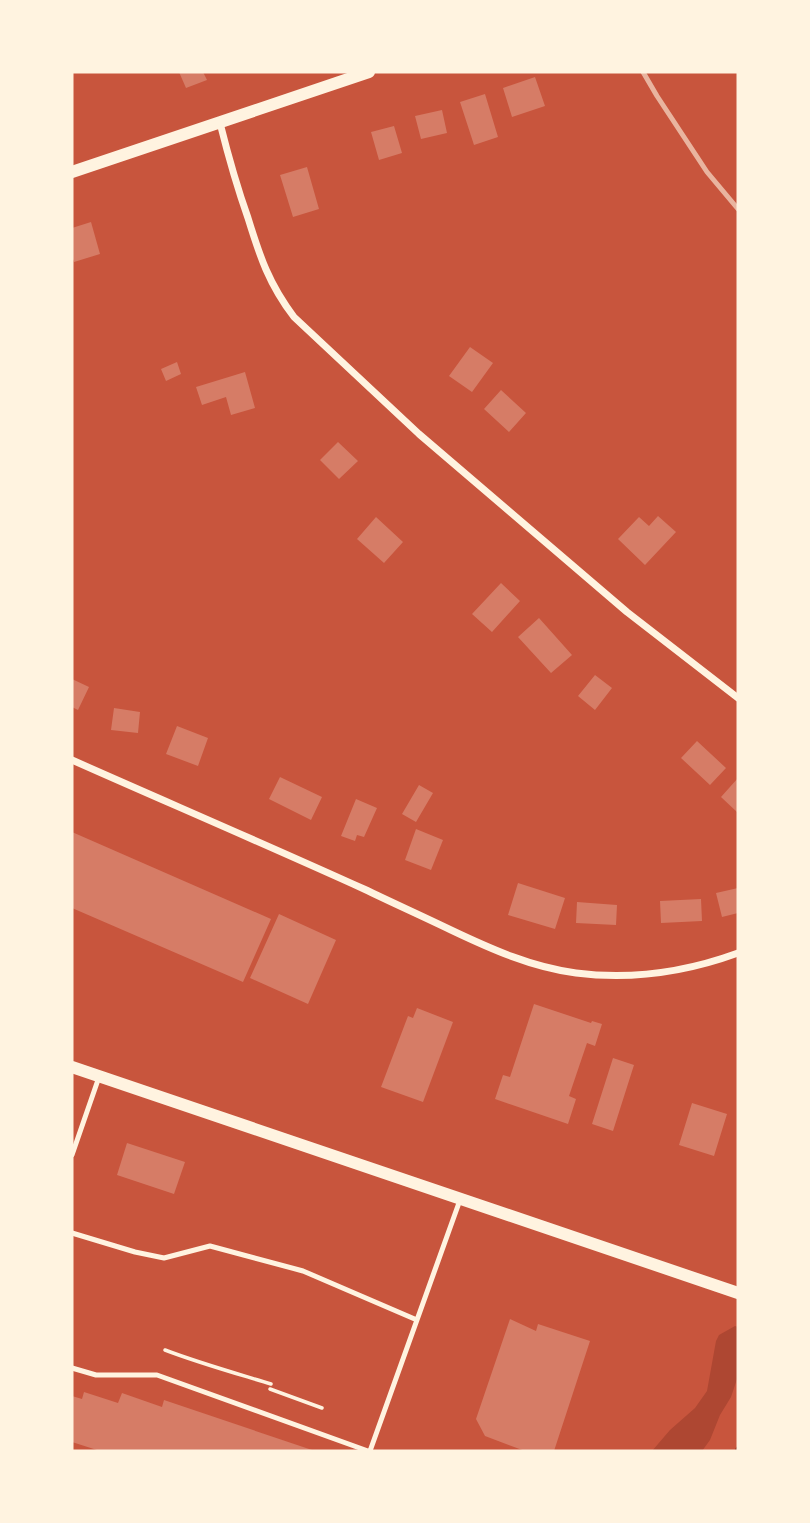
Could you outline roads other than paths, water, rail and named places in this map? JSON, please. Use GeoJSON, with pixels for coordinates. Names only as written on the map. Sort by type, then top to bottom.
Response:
{"type":"FeatureCollection","features":[{"type":"Feature","properties":{"kind":"street"},"geometry":{"type":"LineString","coordinates":[[72,172],[369,72]]}},
{"type":"Feature","properties":{"kind":"street"},"geometry":{"type":"LineString","coordinates":[[220,123],[262,263],[276,291],[294,317],[419,434],[627,612],[738,698]]}},
{"type":"Feature","properties":{"kind":"street"},"geometry":{"type":"LineString","coordinates":[[72,760],[362,888],[501,954],[537,965],[574,973],[650,975],[687,969],[738,953]]}},
{"type":"Feature","properties":{"kind":"street"},"geometry":{"type":"LineString","coordinates":[[72,1067],[738,1293]]}},
{"type":"Feature","properties":{"kind":"lane"},"geometry":{"type":"LineString","coordinates":[[72,1155],[99,1077]]}},
{"type":"Feature","properties":{"kind":"lane"},"geometry":{"type":"LineString","coordinates":[[72,1368],[96,1375],[157,1375],[369,1451],[460,1200]]}},
{"type":"Feature","properties":{"kind":"lane"},"geometry":{"type":"LineString","coordinates":[[72,1233],[164,1258],[210,1246],[303,1271],[417,1320]]}},
{"type":"Feature","properties":{"kind":"railway"},"geometry":{"type":"LineString","coordinates":[[643,72],[707,172],[738,209]]}}]}
